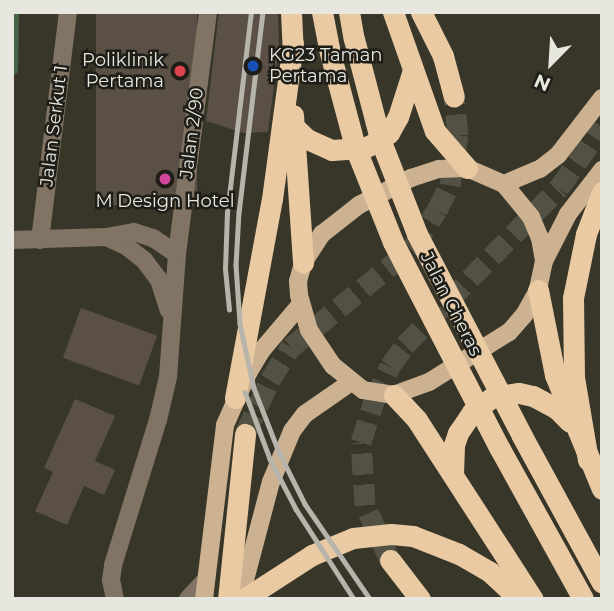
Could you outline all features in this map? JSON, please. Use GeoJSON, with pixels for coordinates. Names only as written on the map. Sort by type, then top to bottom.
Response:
{"type":"FeatureCollection","features":[{"type":"Feature","properties":{"kind":"highway"},"geometry":{"type":"LineString","coordinates":[[291,12],[293,126],[303,263]]}},
{"type":"Feature","properties":{"kind":"highway","name":"Jalan Cheras"},"geometry":{"type":"LineString","coordinates":[[322,12],[355,147],[393,242],[500,449],[583,599]]}},
{"type":"Feature","properties":{"kind":"highway","name":"Jalan Cheras"},"geometry":{"type":"LineString","coordinates":[[349,12],[380,139],[416,234],[602,583]]}},
{"type":"Feature","properties":{"kind":"highway"},"geometry":{"type":"LineString","coordinates":[[393,12],[435,131],[467,168]]}},
{"type":"Feature","properties":{"kind":"highway"},"geometry":{"type":"LineString","coordinates":[[421,12],[443,56],[454,97]]}},
{"type":"Feature","properties":{"kind":"highway"},"geometry":{"type":"LineString","coordinates":[[235,398],[270,212],[293,43]]}},
{"type":"Feature","properties":{"kind":"highway"},"geometry":{"type":"LineString","coordinates":[[293,126],[307,138],[331,150],[364,148],[377,142],[389,133],[398,117],[414,70]]}},
{"type":"Feature","properties":{"kind":"highway"},"geometry":{"type":"LineString","coordinates":[[588,460],[574,377],[573,298],[586,234],[602,192]]}},
{"type":"Feature","properties":{"kind":"highway"},"geometry":{"type":"LineString","coordinates":[[538,290],[549,355],[573,425],[602,489]]}},
{"type":"Feature","properties":{"kind":"highway"},"geometry":{"type":"LineString","coordinates":[[453,474],[454,445],[458,433],[472,412],[493,397],[519,393],[533,396],[558,409],[573,425]]}},
{"type":"Feature","properties":{"kind":"highway"},"geometry":{"type":"LineString","coordinates":[[394,395],[417,420],[533,599]]}},
{"type":"Feature","properties":{"kind":"highway"},"geometry":{"type":"LineString","coordinates":[[228,599],[245,434]]}},
{"type":"Feature","properties":{"kind":"highway"},"geometry":{"type":"LineString","coordinates":[[242,599],[312,555],[353,538],[391,534],[413,536],[459,554],[490,572],[519,599]]}},
{"type":"Feature","properties":{"kind":"highway"},"geometry":{"type":"LineString","coordinates":[[390,560],[420,599]]}},
{"type":"Feature","properties":{"kind":"main road"},"geometry":{"type":"LineString","coordinates":[[504,184],[549,163],[602,98]]}},
{"type":"Feature","properties":{"kind":"main road"},"geometry":{"type":"LineString","coordinates":[[590,114],[602,130]]}},
{"type":"Feature","properties":{"kind":"main road"},"geometry":{"type":"LineString","coordinates":[[544,261],[540,238],[531,217],[504,184],[467,168],[439,169],[411,178],[359,205],[323,234],[303,263],[298,281],[300,305],[321,351],[351,382],[363,390],[394,395],[429,382],[509,331],[524,314],[538,290],[544,261],[568,214],[602,170]]}},
{"type":"Feature","properties":{"kind":"main road"},"geometry":{"type":"LineString","coordinates":[[204,599],[225,425],[235,398],[262,350],[300,305]]}},
{"type":"Feature","properties":{"kind":"main road"},"geometry":{"type":"LineString","coordinates":[[242,599],[271,482],[292,431],[305,414],[351,382]]}},
{"type":"Feature","properties":{"kind":"street","name":"Jalan Serkut 1"},"geometry":{"type":"LineString","coordinates":[[40,240],[68,12]]}},
{"type":"Feature","properties":{"kind":"street","name":"Jalan 2/90"},"geometry":{"type":"LineString","coordinates":[[119,596],[113,565],[158,421],[168,377],[177,254],[208,12]]}},
{"type":"Feature","properties":{"kind":"street"},"geometry":{"type":"LineString","coordinates":[[12,240],[106,237],[134,232],[161,242],[177,254]]}},
{"type":"Feature","properties":{"kind":"street"},"geometry":{"type":"LineString","coordinates":[[106,237],[127,246],[144,260],[159,280],[173,317]]}},
{"type":"Feature","properties":{"kind":"street"},"geometry":{"type":"LineString","coordinates":[[188,599],[206,580]]}},
{"type":"Feature","properties":{"kind":"green space"},"geometry":{"type":"Polygon","coordinates":[[[12,12],[19,12],[18,72],[12,77],[12,12]]]}},
{"type":"Feature","properties":{"kind":"building"},"geometry":{"type":"Polygon","coordinates":[[[96,12],[197,12],[197,205],[96,205],[96,12]]]}},
{"type":"Feature","properties":{"kind":"building","name":"KG23 Taman Pertama"},"geometry":{"type":"Polygon","coordinates":[[[219,12],[278,12],[279,46],[268,132],[244,133],[206,121],[219,12]]]}},
{"type":"Feature","properties":{"kind":"building"},"geometry":{"type":"Polygon","coordinates":[[[81,308],[157,336],[139,386],[63,358],[81,308]]]}},
{"type":"Feature","properties":{"kind":"building"},"geometry":{"type":"Polygon","coordinates":[[[75,399],[115,416],[95,461],[115,470],[104,495],[84,486],[67,525],[35,511],[53,472],[44,468],[75,399]]]}},
{"type":"Feature","properties":{"kind":"tunnel"},"geometry":{"type":"LineString","coordinates":[[245,434],[270,380],[291,347],[413,247],[437,210],[450,185],[458,135],[454,97]]}},
{"type":"Feature","properties":{"kind":"tunnel"},"geometry":{"type":"LineString","coordinates":[[390,560],[365,505],[361,442],[374,401],[390,366],[405,345],[559,188],[602,126]]}},
{"type":"Feature","properties":{"kind":"railway"},"geometry":{"type":"LineString","coordinates":[[229,310],[225,269],[227,213],[251,12]]}},
{"type":"Feature","properties":{"kind":"railway"},"geometry":{"type":"LineString","coordinates":[[263,12],[239,212],[236,265],[240,324],[254,388],[279,452],[305,504],[370,599]]}},
{"type":"Feature","properties":{"kind":"railway"},"geometry":{"type":"LineString","coordinates":[[245,392],[270,459],[296,509],[354,599]]}},
{"type":"Feature","properties":{"kind":"place","name":"KG23 Taman Pertama"},"geometry":{"type":"Point","coordinates":[253,66]}},
{"type":"Feature","properties":{"kind":"place","name":"Poliklinik Pertama"},"geometry":{"type":"Point","coordinates":[180,71]}},
{"type":"Feature","properties":{"kind":"place","name":"M Design Hotel"},"geometry":{"type":"Point","coordinates":[165,179]}}]}
